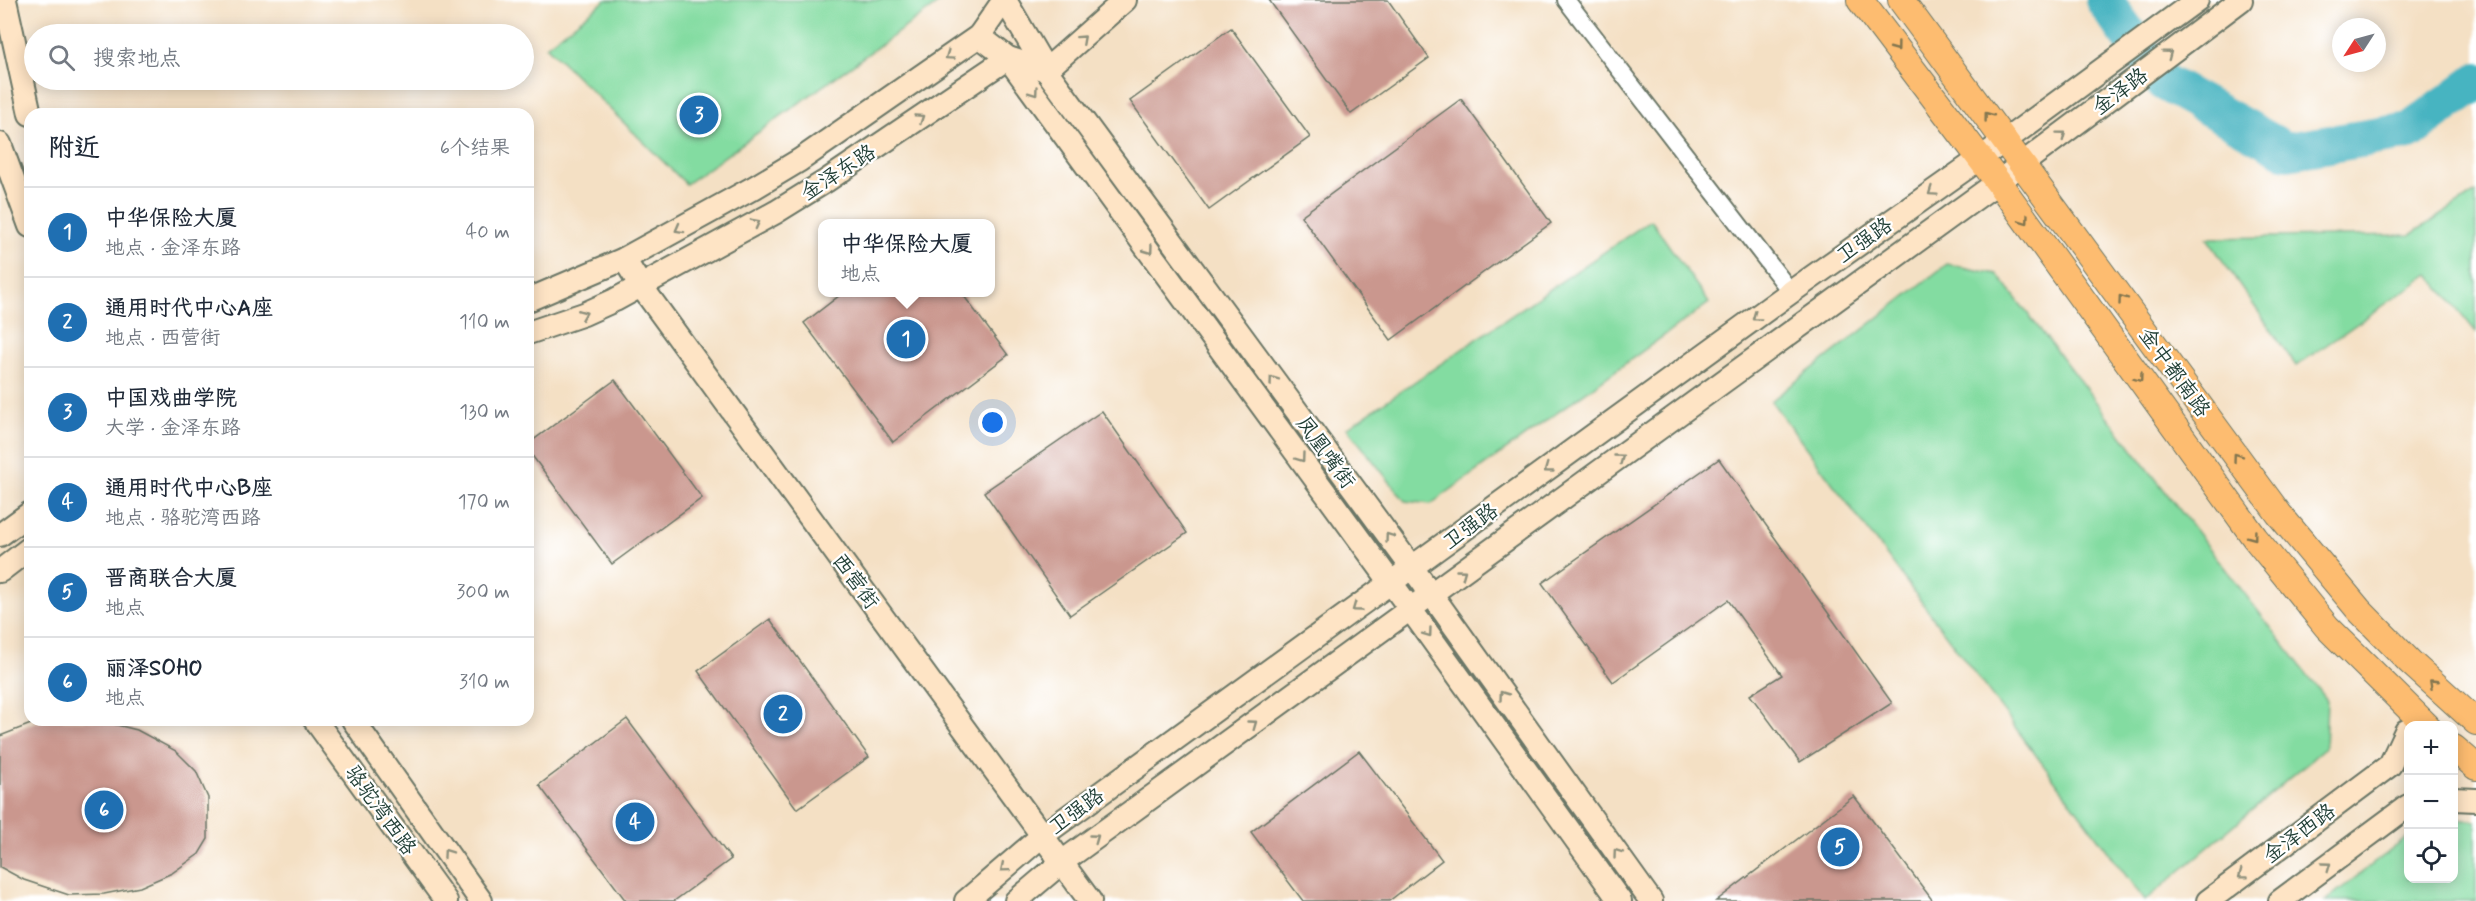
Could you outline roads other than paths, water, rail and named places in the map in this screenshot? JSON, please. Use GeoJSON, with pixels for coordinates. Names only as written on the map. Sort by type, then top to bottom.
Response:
{"type":"FeatureCollection","features":[{"type":"Feature","properties":{"kind":"main road","name":"金中都南路"},"geometry":{"type":"LineString","coordinates":[[1860,0],[1998,182],[2255,538],[2327,627],[2411,721]]}},
{"type":"Feature","properties":{"kind":"main road","name":"金中都南路"},"geometry":{"type":"LineString","coordinates":[[1900,0],[2279,514],[2359,610],[2410,662],[2476,722]]}},
{"type":"Feature","properties":{"kind":"main road"},"geometry":{"type":"LineString","coordinates":[[2458,751],[2476,767]]}},
{"type":"Feature","properties":{"kind":"street"},"geometry":{"type":"LineString","coordinates":[[4,0],[24,88]]}},
{"type":"Feature","properties":{"kind":"street","name":"金泽东路"},"geometry":{"type":"LineString","coordinates":[[534,297],[624,259],[800,160],[979,36],[1004,0]]}},
{"type":"Feature","properties":{"kind":"street","name":"凤凰嘴街"},"geometry":{"type":"LineString","coordinates":[[1004,0],[1047,70],[1432,595],[1651,901]]}},
{"type":"Feature","properties":{"kind":"street"},"geometry":{"type":"LineString","coordinates":[[1008,58],[1047,70],[1125,0]]}},
{"type":"Feature","properties":{"kind":"street"},"geometry":{"type":"LineString","coordinates":[[1566,0],[1791,291]]}},
{"type":"Feature","properties":{"kind":"street","name":"金泽路"},"geometry":{"type":"LineString","coordinates":[[1980,159],[2196,0]]}},
{"type":"Feature","properties":{"kind":"street","name":"金泽路"},"geometry":{"type":"LineString","coordinates":[[1998,182],[2241,0]]}},
{"type":"Feature","properties":{"kind":"street","name":"凤凰嘴街"},"geometry":{"type":"LineString","coordinates":[[979,36],[1008,58],[1392,582],[1620,901]]}},
{"type":"Feature","properties":{"kind":"street","name":"金泽东路"},"geometry":{"type":"LineString","coordinates":[[534,331],[584,314],[641,286],[806,194],[1008,58]]}},
{"type":"Feature","properties":{"kind":"street"},"geometry":{"type":"LineString","coordinates":[[25,90],[29,108]]}},
{"type":"Feature","properties":{"kind":"street"},"geometry":{"type":"LineString","coordinates":[[0,144],[24,210]]}},
{"type":"Feature","properties":{"kind":"street","name":"卫强路"},"geometry":{"type":"LineString","coordinates":[[966,901],[1042,835],[1791,291],[1980,159]]}},
{"type":"Feature","properties":{"kind":"street","name":"卫强路"},"geometry":{"type":"LineString","coordinates":[[1017,901],[1062,862],[1998,182]]}},
{"type":"Feature","properties":{"kind":"street","name":"西营街"},"geometry":{"type":"LineString","coordinates":[[624,259],[641,286],[1090,901]]}},
{"type":"Feature","properties":{"kind":"street"},"geometry":{"type":"LineString","coordinates":[[0,535],[24,517]]}},
{"type":"Feature","properties":{"kind":"street"},"geometry":{"type":"LineString","coordinates":[[0,571],[24,553]]}},
{"type":"Feature","properties":{"kind":"street","name":"骆驼湾西路"},"geometry":{"type":"LineString","coordinates":[[319,726],[446,901]]}},
{"type":"Feature","properties":{"kind":"street","name":"骆驼湾西路"},"geometry":{"type":"LineString","coordinates":[[357,726],[481,901]]}},
{"type":"Feature","properties":{"kind":"street","name":"金泽西路"},"geometry":{"type":"LineString","coordinates":[[2208,901],[2391,765],[2404,746]]}},
{"type":"Feature","properties":{"kind":"street"},"geometry":{"type":"LineString","coordinates":[[2458,799],[2476,800]]}},
{"type":"Feature","properties":{"kind":"street","name":"金泽西路"},"geometry":{"type":"LineString","coordinates":[[2280,901],[2404,810]]}},
{"type":"Feature","properties":{"kind":"waterway"},"geometry":{"type":"LineString","coordinates":[[2104,0],[2163,82],[2287,151],[2410,131],[2476,82]]}},
{"type":"Feature","properties":{"kind":"place","name":"中国戏曲学院"},"geometry":{"type":"Point","coordinates":[699,115]}},
{"type":"Feature","properties":{"kind":"place","name":"中华保险大厦"},"geometry":{"type":"Point","coordinates":[906,339]}},
{"type":"Feature","properties":{"kind":"place","name":"通用时代中心A座"},"geometry":{"type":"Point","coordinates":[783,714]}},
{"type":"Feature","properties":{"kind":"place","name":"丽泽SOHO"},"geometry":{"type":"Point","coordinates":[104,810]}},
{"type":"Feature","properties":{"kind":"place","name":"通用时代中心B座"},"geometry":{"type":"Point","coordinates":[635,822]}},
{"type":"Feature","properties":{"kind":"place","name":"晋商联合大厦"},"geometry":{"type":"Point","coordinates":[1840,847]}}]}
